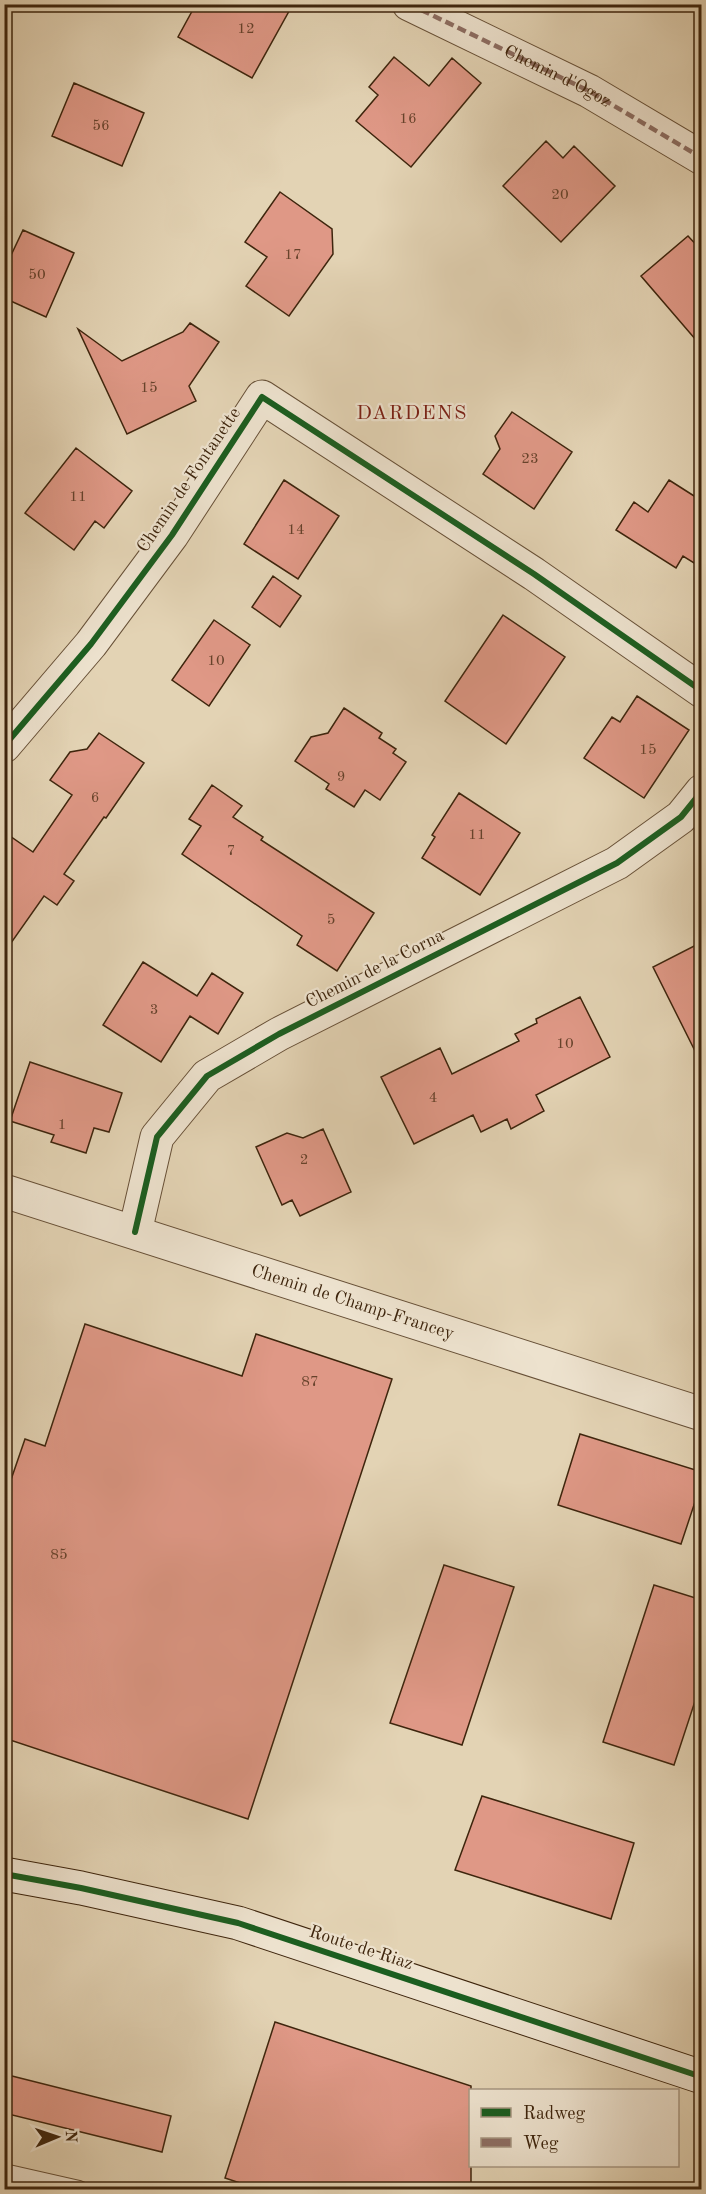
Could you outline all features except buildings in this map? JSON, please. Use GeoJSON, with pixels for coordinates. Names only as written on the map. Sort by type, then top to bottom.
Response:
{"type":"FeatureCollection","features":[{"type":"Feature","properties":{"kind":"street","name":"Chemin d'Ogoz"},"geometry":{"type":"LineString","coordinates":[[409,4],[589,91],[702,158]]}},
{"type":"Feature","properties":{"kind":"street","name":"Chemin de Fontanette"},"geometry":{"type":"LineString","coordinates":[[4,746],[91,644],[172,536],[262,397],[534,574],[702,691]]}},
{"type":"Feature","properties":{"kind":"street","name":"Chemin de la Corna"},"geometry":{"type":"LineString","coordinates":[[135,1232],[157,1137],[207,1076],[279,1034],[617,863],[681,818],[702,791]]}},
{"type":"Feature","properties":{"kind":"street","name":"Chemin de Champ-Francey"},"geometry":{"type":"LineString","coordinates":[[4,1191],[702,1414]]}},
{"type":"Feature","properties":{"kind":"street","name":"Route de Riaz"},"geometry":{"type":"LineString","coordinates":[[4,1874],[81,1888],[238,1923],[702,2077]]}},
{"type":"Feature","properties":{"kind":"lane"},"geometry":{"type":"LineString","coordinates":[[4,2173],[79,2190]]}},
{"type":"Feature","properties":{"kind":"marked path"},"geometry":{"type":"LineString","coordinates":[[409,4],[589,91],[702,158]]}},
{"type":"Feature","properties":{"kind":"cycle path"},"geometry":{"type":"LineString","coordinates":[[4,746],[91,644],[172,535],[262,397],[534,574],[702,691]]}},
{"type":"Feature","properties":{"kind":"cycle path"},"geometry":{"type":"LineString","coordinates":[[135,1232],[157,1137],[207,1076],[279,1034],[617,863],[681,817],[702,791]]}},
{"type":"Feature","properties":{"kind":"cycle path"},"geometry":{"type":"LineString","coordinates":[[4,1874],[81,1888],[238,1923],[702,2077]]}},
{"type":"Feature","properties":{"kind":"district","name":"DARDENS"},"geometry":{"type":"Point","coordinates":[412,414]}}]}
